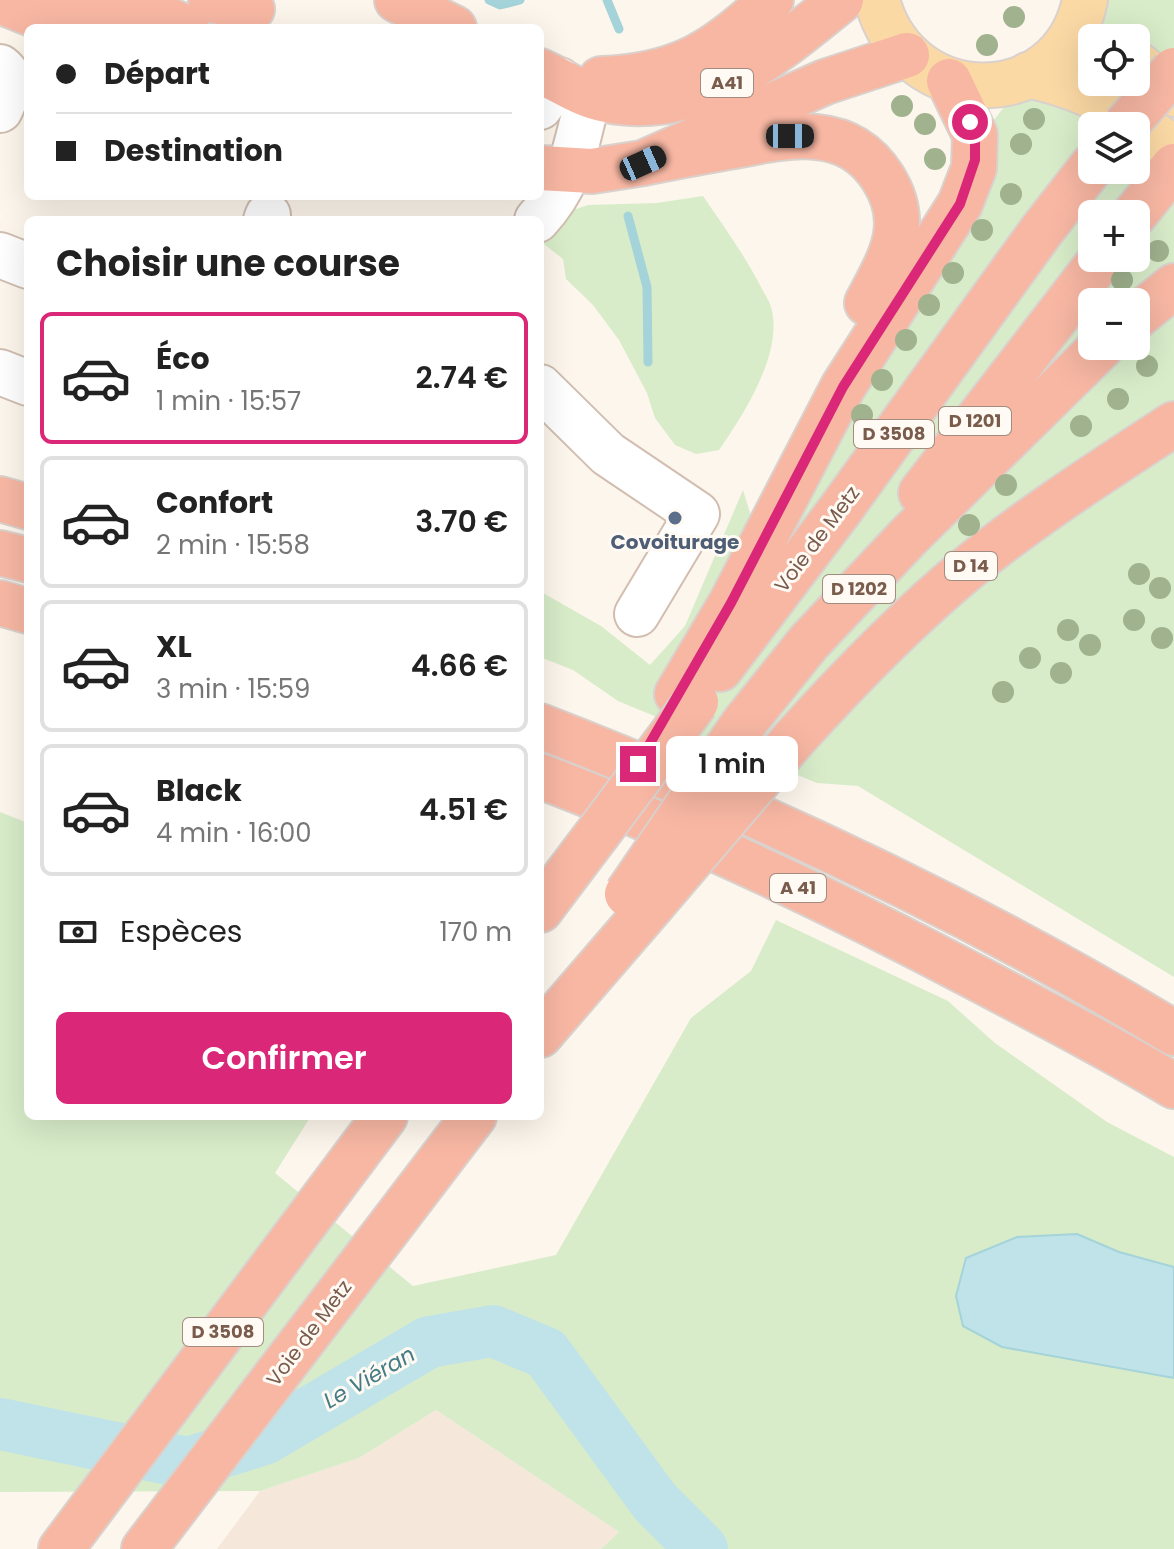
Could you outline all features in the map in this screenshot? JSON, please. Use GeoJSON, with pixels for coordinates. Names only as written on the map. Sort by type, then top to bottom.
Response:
{"type":"FeatureCollection","features":[{"type":"Feature","properties":{"kind":"highway"},"geometry":{"type":"LineString","coordinates":[[61,0],[120,24]]}},
{"type":"Feature","properties":{"kind":"highway"},"geometry":{"type":"LineString","coordinates":[[122,0],[178,24]]}},
{"type":"Feature","properties":{"kind":"highway"},"geometry":{"type":"LineString","coordinates":[[397,0],[446,24]]}},
{"type":"Feature","properties":{"kind":"highway"},"geometry":{"type":"LineString","coordinates":[[557,88],[634,78],[702,55],[726,41],[771,0]]}},
{"type":"Feature","properties":{"kind":"highway","name":"A41"},"geometry":{"type":"LineString","coordinates":[[557,88],[608,100],[650,103],[711,90],[730,82],[772,53],[841,0]]}},
{"type":"Feature","properties":{"kind":"highway"},"geometry":{"type":"LineString","coordinates":[[0,1],[57,24]]}},
{"type":"Feature","properties":{"kind":"highway"},"geometry":{"type":"LineString","coordinates":[[0,26],[8,35],[24,42]]}},
{"type":"Feature","properties":{"kind":"highway"},"geometry":{"type":"LineString","coordinates":[[643,163],[825,82],[907,55]]}},
{"type":"Feature","properties":{"kind":"highway"},"geometry":{"type":"LineString","coordinates":[[1137,112],[1174,70]]}},
{"type":"Feature","properties":{"kind":"highway"},"geometry":{"type":"LineString","coordinates":[[687,698],[731,603],[843,387],[945,230],[967,190],[974,168],[975,135],[949,81]]}},
{"type":"Feature","properties":{"kind":"highway"},"geometry":{"type":"LineString","coordinates":[[555,169],[613,170],[790,136],[824,137],[850,145],[868,158],[887,183],[894,202],[898,231],[892,255],[823,382],[760,546]]}},
{"type":"Feature","properties":{"kind":"highway"},"geometry":{"type":"LineString","coordinates":[[1146,200],[1174,166]]}},
{"type":"Feature","properties":{"kind":"highway","name":"Voie de Metz"},"geometry":{"type":"LineString","coordinates":[[544,905],[598,833],[687,698],[840,510],[1033,241],[1078,184]]}},
{"type":"Feature","properties":{"kind":"highway","name":"D 1201"},"geometry":{"type":"LineString","coordinates":[[809,642],[1091,272]]}},
{"type":"Feature","properties":{"kind":"highway"},"geometry":{"type":"LineString","coordinates":[[1150,306],[1174,286]]}},
{"type":"Feature","properties":{"kind":"highway","name":"D 1202"},"geometry":{"type":"LineString","coordinates":[[809,642],[909,536],[1088,360]]}},
{"type":"Feature","properties":{"kind":"highway","name":"D 14"},"geometry":{"type":"LineString","coordinates":[[544,1030],[640,899],[886,642],[967,569],[1025,524],[1174,424]]}},
{"type":"Feature","properties":{"kind":"highway"},"geometry":{"type":"LineString","coordinates":[[0,499],[24,506]]}},
{"type":"Feature","properties":{"kind":"highway"},"geometry":{"type":"LineString","coordinates":[[0,553],[24,559]]}},
{"type":"Feature","properties":{"kind":"highway"},"geometry":{"type":"LineString","coordinates":[[0,603],[24,610]]}},
{"type":"Feature","properties":{"kind":"highway"},"geometry":{"type":"LineString","coordinates":[[0,619],[24,622]]}},
{"type":"Feature","properties":{"kind":"highway"},"geometry":{"type":"LineString","coordinates":[[544,1019],[640,899],[744,723],[809,642]]}},
{"type":"Feature","properties":{"kind":"highway"},"geometry":{"type":"LineString","coordinates":[[544,701],[795,823],[873,869]]}},
{"type":"Feature","properties":{"kind":"highway","name":"A 41"},"geometry":{"type":"LineString","coordinates":[[544,728],[649,768],[873,869],[1068,972],[1174,1033]]}},
{"type":"Feature","properties":{"kind":"highway","name":"A 41"},"geometry":{"type":"LineString","coordinates":[[544,778],[754,867],[887,930],[1174,1086]]}},
{"type":"Feature","properties":{"kind":"highway","name":"D 3508"},"geometry":{"type":"LineString","coordinates":[[61,1549],[382,1120]]}},
{"type":"Feature","properties":{"kind":"highway","name":"Voie de Metz"},"geometry":{"type":"LineString","coordinates":[[144,1549],[471,1120]]}},
{"type":"Feature","properties":{"kind":"main road"},"geometry":{"type":"LineString","coordinates":[[877,0],[891,35],[907,55],[926,71],[949,81],[989,86],[1028,75],[1049,60],[1093,15]]}},
{"type":"Feature","properties":{"kind":"main road"},"geometry":{"type":"LineString","coordinates":[[1150,74],[1174,94]]}},
{"type":"Feature","properties":{"kind":"main road"},"geometry":{"type":"LineString","coordinates":[[1028,75],[1067,84],[1094,95],[1122,111],[1174,149]]}},
{"type":"Feature","properties":{"kind":"lane"},"geometry":{"type":"LineString","coordinates":[[0,67],[7,72],[10,82],[0,110]]}},
{"type":"Feature","properties":{"kind":"lane"},"geometry":{"type":"LineString","coordinates":[[538,216],[553,203],[557,88]]}},
{"type":"Feature","properties":{"kind":"lane"},"geometry":{"type":"LineString","coordinates":[[0,255],[24,264]]}},
{"type":"Feature","properties":{"kind":"lane"},"geometry":{"type":"LineString","coordinates":[[0,372],[24,381]]}},
{"type":"Feature","properties":{"kind":"lane"},"geometry":{"type":"LineString","coordinates":[[544,391],[608,454],[697,514],[637,614]]}},
{"type":"Feature","properties":{"kind":"shaded area"},"geometry":{"type":"Polygon","coordinates":[[[436,1410],[619,1532],[601,1549],[217,1549],[260,1491],[359,1458],[436,1410]]]}},
{"type":"Feature","properties":{"kind":"green space"},"geometry":{"type":"Polygon","coordinates":[[[1089,0],[1174,0],[1174,977],[858,786],[817,783],[618,701],[573,670],[544,659],[544,594],[601,626],[650,665],[685,626],[743,490],[760,545],[943,198],[951,174],[1089,0]]]}},
{"type":"Feature","properties":{"kind":"green space"},"geometry":{"type":"Polygon","coordinates":[[[703,196],[740,250],[771,307],[774,325],[767,363],[750,401],[719,450],[696,454],[675,445],[655,418],[647,393],[619,340],[593,305],[566,279],[563,259],[544,244],[544,234],[555,216],[588,205],[657,203],[703,196]]]}},
{"type":"Feature","properties":{"kind":"green space"},"geometry":{"type":"Polygon","coordinates":[[[0,812],[24,821],[24,1120],[308,1120],[275,1173],[413,1286],[556,1255],[691,1018],[751,971],[776,920],[948,1001],[995,1043],[1107,1122],[1174,1157],[1174,1549],[601,1549],[619,1532],[436,1410],[359,1458],[260,1491],[0,1492],[0,812]]]}},
{"type":"Feature","properties":{"kind":"water"},"geometry":{"type":"Polygon","coordinates":[[[1077,1234],[1119,1252],[1174,1267],[1174,1378],[1002,1347],[963,1326],[956,1296],[966,1258],[1017,1237],[1077,1234]]]}},
{"type":"Feature","properties":{"kind":"waterway"},"geometry":{"type":"LineString","coordinates":[[489,0],[500,5],[520,0]]}},
{"type":"Feature","properties":{"kind":"waterway"},"geometry":{"type":"LineString","coordinates":[[607,0],[619,29]]}},
{"type":"Feature","properties":{"kind":"waterway"},"geometry":{"type":"LineString","coordinates":[[628,216],[647,287],[648,362]]}},
{"type":"Feature","properties":{"kind":"waterway","name":"Le Viéran"},"geometry":{"type":"LineString","coordinates":[[0,1424],[188,1463],[264,1439],[429,1342],[493,1331],[546,1353],[655,1502],[702,1549]]}},
{"type":"Feature","properties":{"kind":"place","name":"Covoiturage"},"geometry":{"type":"Point","coordinates":[675,518]}},
{"type":"Feature","properties":{"kind":"route"},"geometry":{"type":"LineString","coordinates":[[638,764],[731,603],[824,420],[960,204],[975,160],[975,135],[970,122]]}}]}
